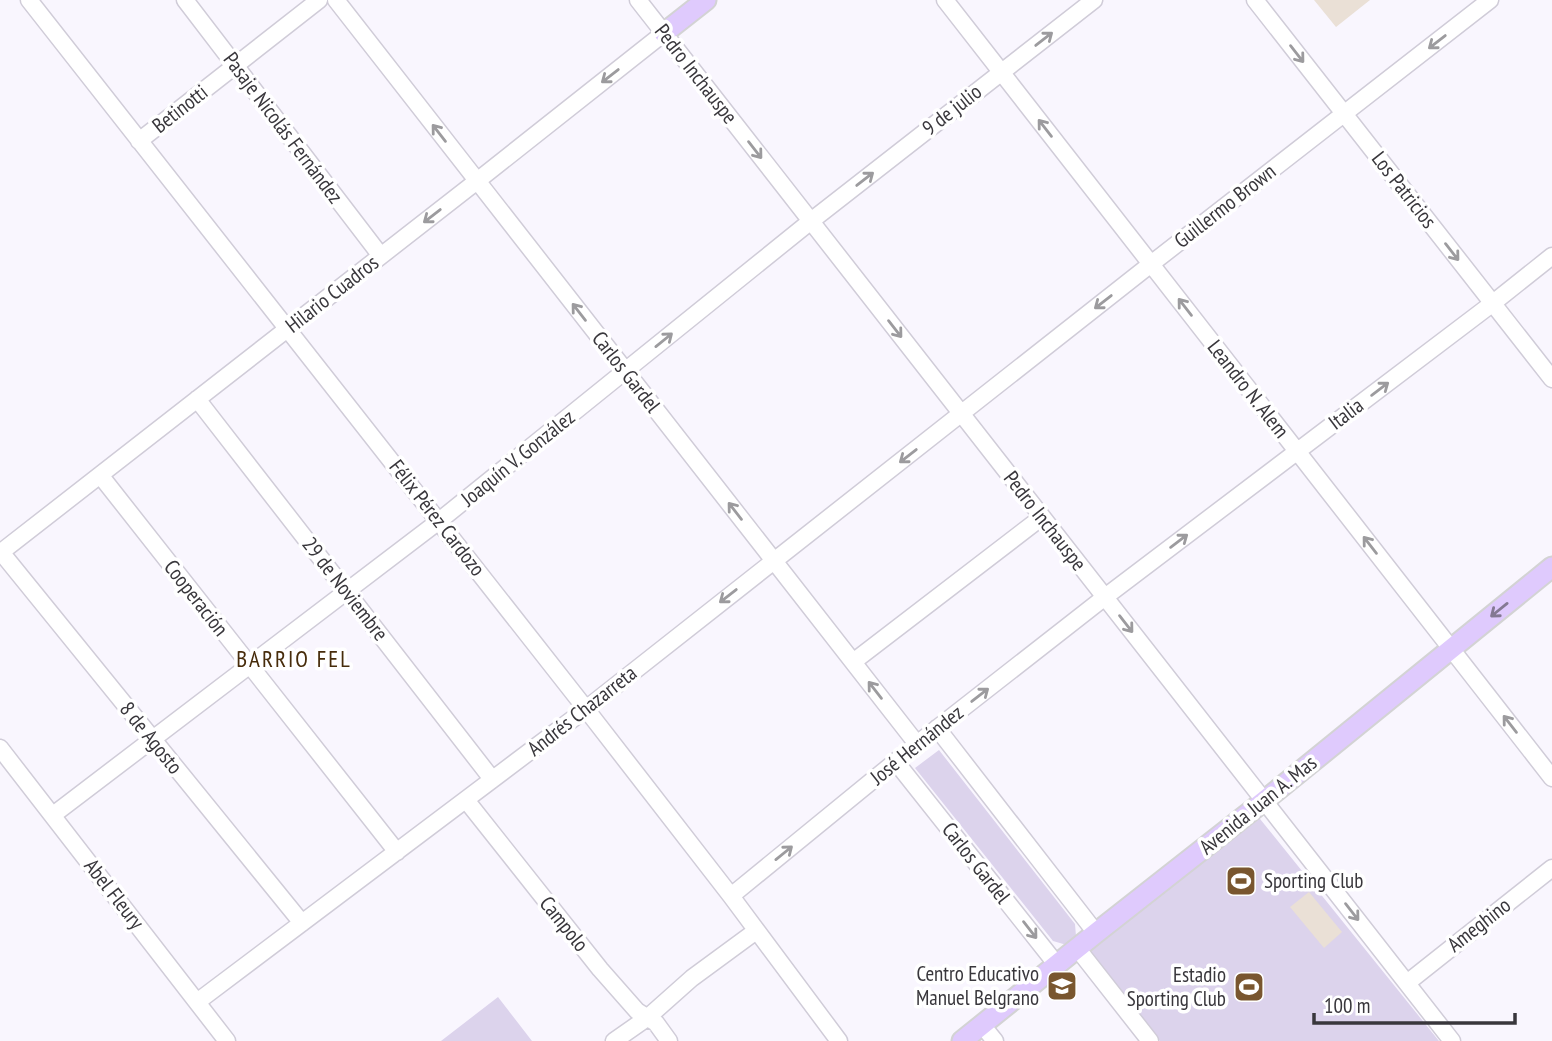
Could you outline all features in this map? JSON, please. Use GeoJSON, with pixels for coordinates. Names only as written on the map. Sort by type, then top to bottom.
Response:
{"type":"FeatureCollection","features":[{"type":"Feature","properties":{"kind":"main road"},"geometry":{"type":"LineString","coordinates":[[664,33],[706,0]]}},
{"type":"Feature","properties":{"kind":"main road","name":"Avenida Juan A. Mas"},"geometry":{"type":"LineString","coordinates":[[962,1041],[1552,567]]}},
{"type":"Feature","properties":{"kind":"street","name":"Félix Pérez Cardozo"},"geometry":{"type":"LineString","coordinates":[[29,0],[586,709],[839,1041]]}},
{"type":"Feature","properties":{"kind":"street","name":"Pasaje Nicolás Fernández"},"geometry":{"type":"LineString","coordinates":[[185,0],[381,256]]}},
{"type":"Feature","properties":{"kind":"street","name":"Betinotti"},"geometry":{"type":"LineString","coordinates":[[139,141],[319,0]]}},
{"type":"Feature","properties":{"kind":"street","name":"Carlos Gardel"},"geometry":{"type":"LineString","coordinates":[[336,0],[917,744]]}},
{"type":"Feature","properties":{"kind":"street","name":"Pedro Inchauspe"},"geometry":{"type":"LineString","coordinates":[[638,0],[1452,1041]]}},
{"type":"Feature","properties":{"kind":"street","name":"Leandro N. Alem"},"geometry":{"type":"LineString","coordinates":[[945,0],[1552,778]]}},
{"type":"Feature","properties":{"kind":"street","name":"9 de julio"},"geometry":{"type":"LineString","coordinates":[[811,221],[1094,0]]}},
{"type":"Feature","properties":{"kind":"street","name":"Los Patricios"},"geometry":{"type":"LineString","coordinates":[[1255,0],[1552,379]]}},
{"type":"Feature","properties":{"kind":"street","name":"Guillermo Brown"},"geometry":{"type":"LineString","coordinates":[[961,414],[1490,0]]}},
{"type":"Feature","properties":{"kind":"street","name":"Hilario Cuadros"},"geometry":{"type":"LineString","coordinates":[[1,553],[664,33]]}},
{"type":"Feature","properties":{"kind":"street","name":"Joaquín V. González"},"geometry":{"type":"LineString","coordinates":[[53,815],[439,521],[811,221]]}},
{"type":"Feature","properties":{"kind":"street","name":"Italia"},"geometry":{"type":"LineString","coordinates":[[1105,597],[1552,256]]}},
{"type":"Feature","properties":{"kind":"street","name":"29 de Noviembre"},"geometry":{"type":"LineString","coordinates":[[197,399],[492,779]]}},
{"type":"Feature","properties":{"kind":"street","name":"Andrés Chazarreta"},"geometry":{"type":"LineString","coordinates":[[197,1002],[586,709],[961,414]]}},
{"type":"Feature","properties":{"kind":"street","name":"Cooperación"},"geometry":{"type":"LineString","coordinates":[[100,475],[397,852]]}},
{"type":"Feature","properties":{"kind":"street"},"geometry":{"type":"LineString","coordinates":[[853,663],[1042,517]]}},
{"type":"Feature","properties":{"kind":"street","name":"8 de Agosto"},"geometry":{"type":"LineString","coordinates":[[1,553],[302,923]]}},
{"type":"Feature","properties":{"kind":"street","name":"José Hernández"},"geometry":{"type":"LineString","coordinates":[[731,896],[937,728],[1105,597]]}},
{"type":"Feature","properties":{"kind":"street"},"geometry":{"type":"LineString","coordinates":[[937,728],[1096,933]]}},
{"type":"Feature","properties":{"kind":"street","name":"Abel Fleury"},"geometry":{"type":"LineString","coordinates":[[0,748],[227,1041]]}},
{"type":"Feature","properties":{"kind":"street","name":"Carlos Gardel"},"geometry":{"type":"LineString","coordinates":[[896,762],[1057,965]]}},
{"type":"Feature","properties":{"kind":"street","name":"Campolo"},"geometry":{"type":"LineString","coordinates":[[466,800],[600,968],[637,1011],[656,1023],[669,1041]]}},
{"type":"Feature","properties":{"kind":"street","name":"Ameghino"},"geometry":{"type":"LineString","coordinates":[[1407,983],[1552,868]]}},
{"type":"Feature","properties":{"kind":"street"},"geometry":{"type":"LineString","coordinates":[[614,1041],[756,931]]}},
{"type":"Feature","properties":{"kind":"street"},"geometry":{"type":"LineString","coordinates":[[1077,948],[1150,1041]]}},
{"type":"Feature","properties":{"kind":"street"},"geometry":{"type":"LineString","coordinates":[[982,1025],[995,1041]]}},
{"type":"Feature","properties":{"kind":"shaded area"},"geometry":{"type":"Polygon","coordinates":[[[939,750],[1075,924],[1077,948],[1053,941],[915,768],[939,750]]]}},
{"type":"Feature","properties":{"kind":"shaded area","name":"Sporting Club"},"geometry":{"type":"Polygon","coordinates":[[[1256,814],[1439,1041],[1160,1041],[1085,949],[1256,814]]]}},
{"type":"Feature","properties":{"kind":"shaded area"},"geometry":{"type":"Polygon","coordinates":[[[498,997],[532,1041],[441,1041],[498,997]]]}},
{"type":"Feature","properties":{"kind":"building"},"geometry":{"type":"Polygon","coordinates":[[[1314,0],[1370,0],[1336,27],[1314,0]]]}},
{"type":"Feature","properties":{"kind":"building"},"geometry":{"type":"Polygon","coordinates":[[[1309,892],[1342,932],[1324,948],[1290,907],[1309,892]]]}},
{"type":"Feature","properties":{"kind":"place","name":"Sporting Club"},"geometry":{"type":"Point","coordinates":[1241,881]}},
{"type":"Feature","properties":{"kind":"place","name":"Centro Educativo Manuel Belgrano"},"geometry":{"type":"Point","coordinates":[1062,986]}},
{"type":"Feature","properties":{"kind":"place","name":"Estadio Sporting Club"},"geometry":{"type":"Point","coordinates":[1249,987]}},
{"type":"Feature","properties":{"kind":"district","name":"BARRIO FEL"},"geometry":{"type":"Point","coordinates":[294,659]}}]}
